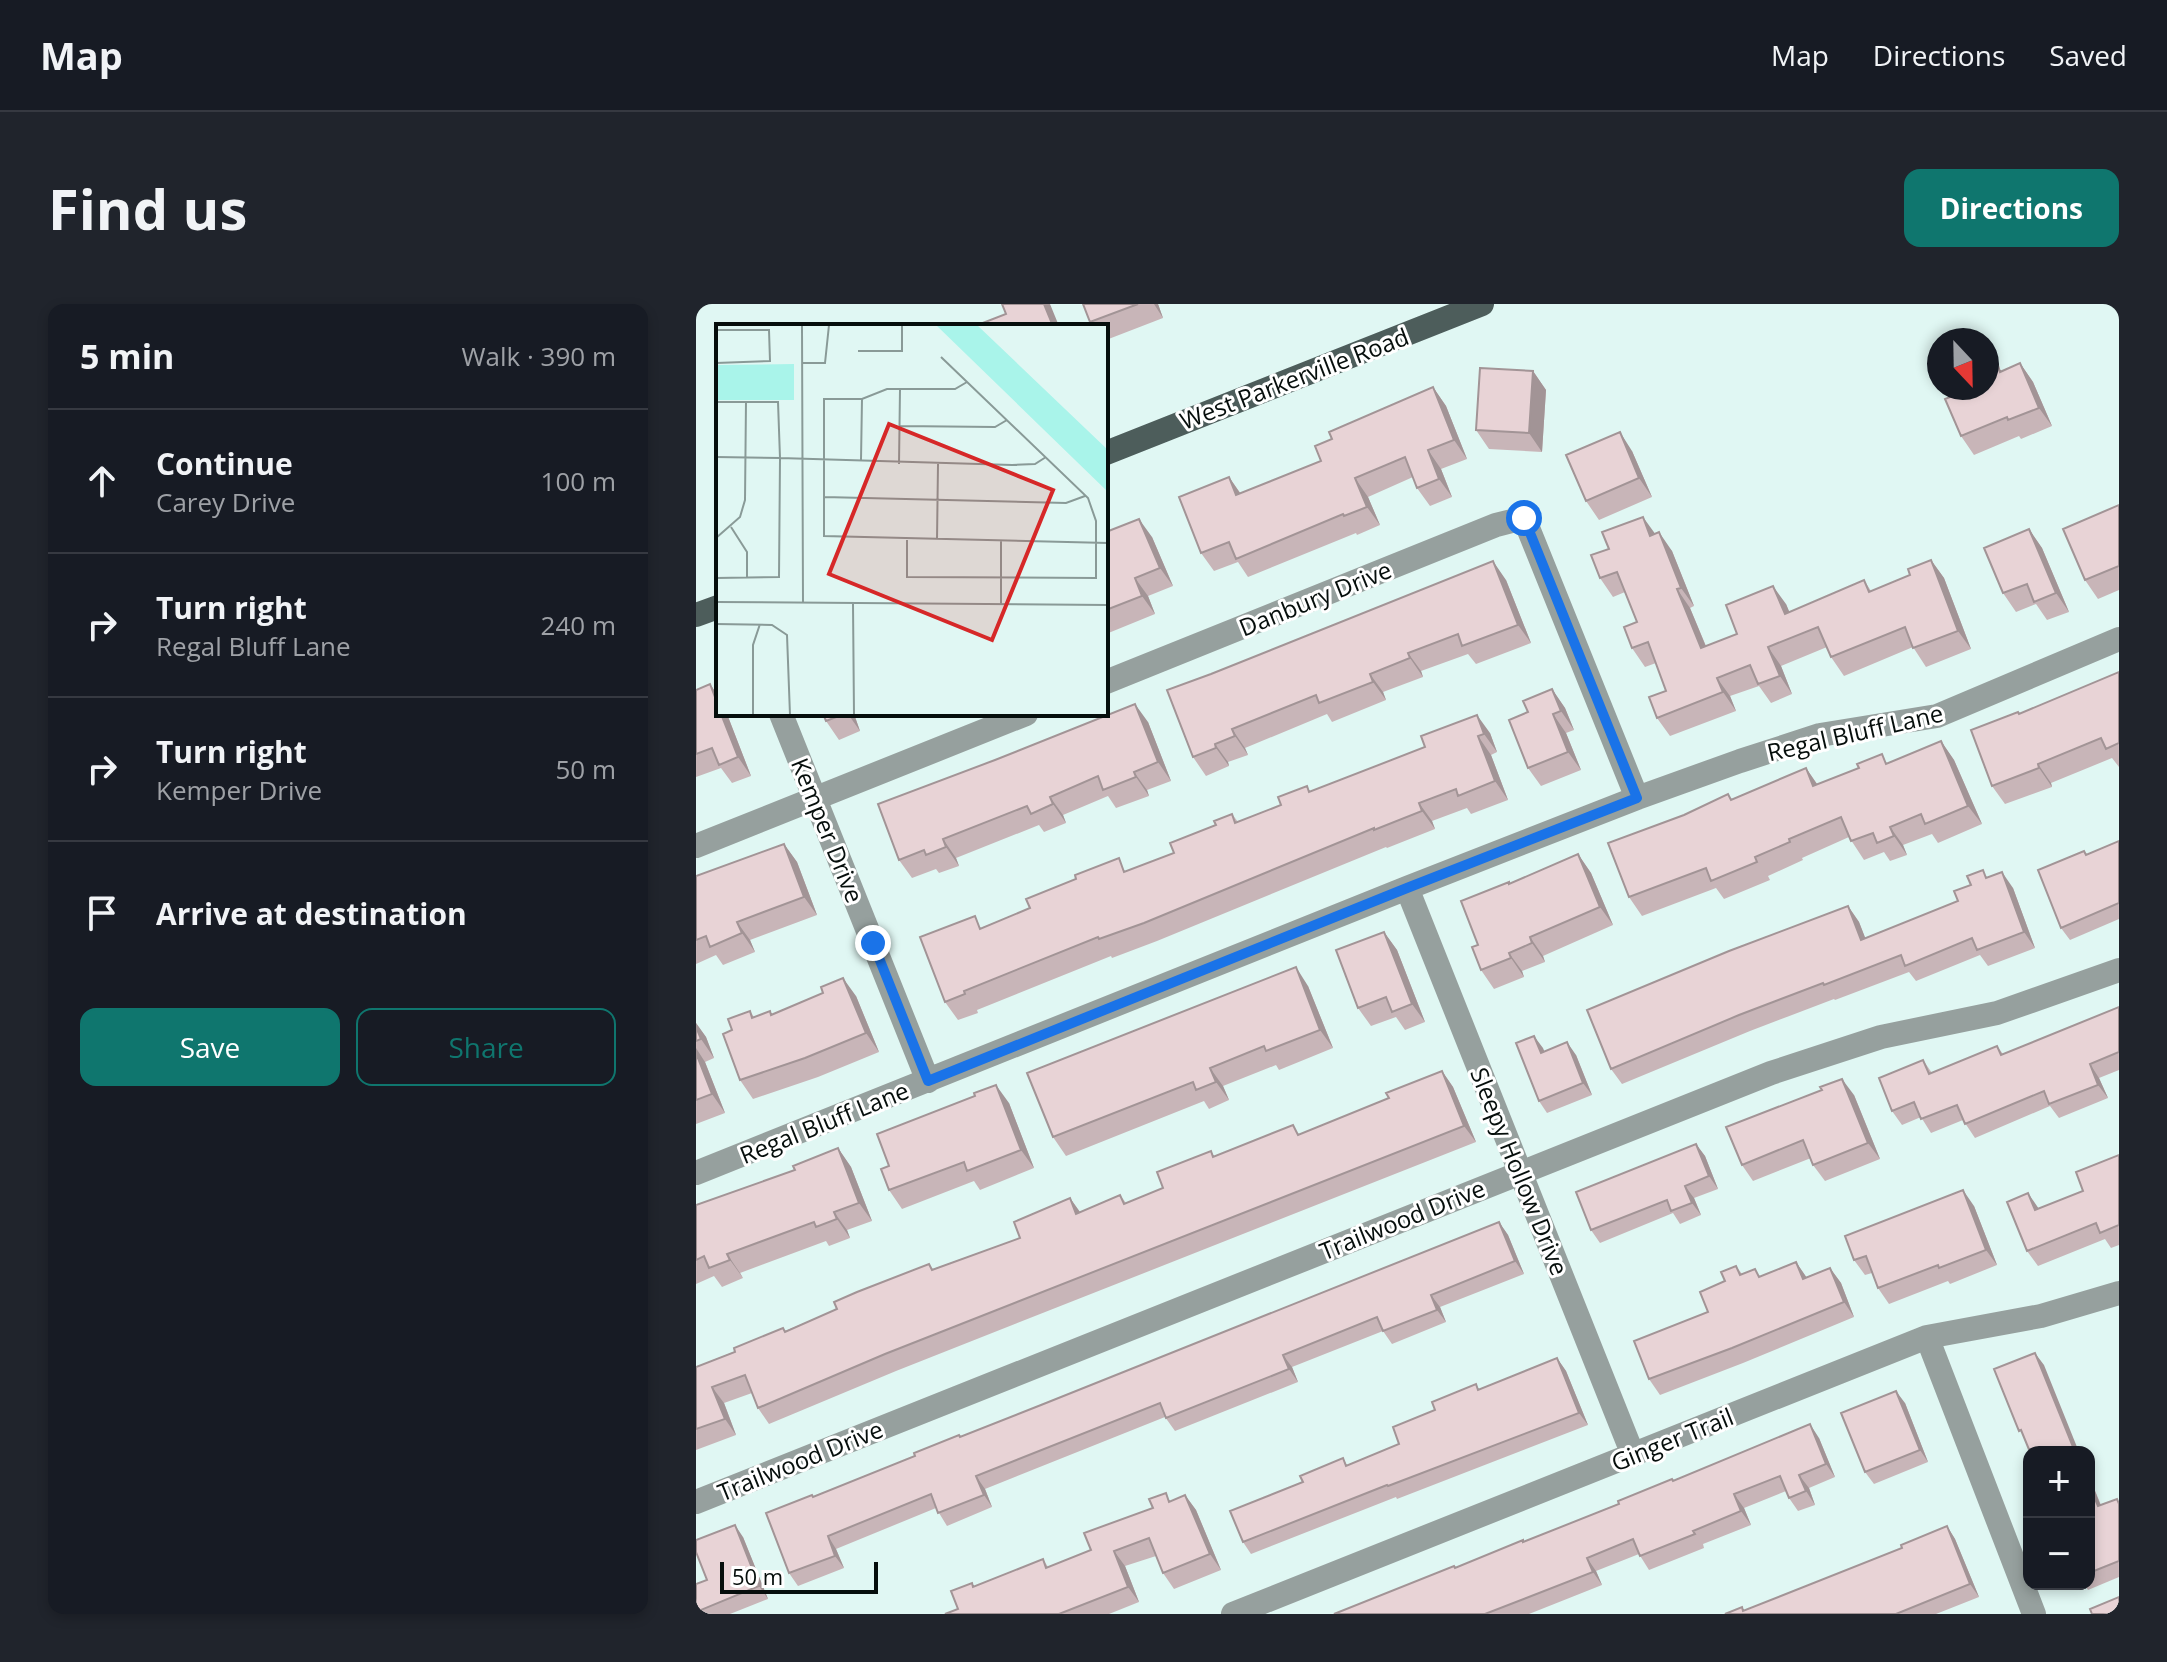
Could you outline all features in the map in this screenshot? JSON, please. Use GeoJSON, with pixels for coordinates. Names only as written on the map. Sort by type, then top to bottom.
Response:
{"type":"FeatureCollection","features":[{"type":"Feature","properties":{"kind":"main road","name":"West Parkerville Road"},"geometry":{"type":"LineString","coordinates":[[1108,452],[1482,304]]}},
{"type":"Feature","properties":{"kind":"main road"},"geometry":{"type":"LineString","coordinates":[[696,615],[716,608]]}},
{"type":"Feature","properties":{"kind":"street","name":"Danbury Drive"},"geometry":{"type":"LineString","coordinates":[[1108,681],[1496,525],[1524,518],[1637,798]]}},
{"type":"Feature","properties":{"kind":"street","name":"Regal Bluff Lane"},"geometry":{"type":"LineString","coordinates":[[696,1173],[1637,798],[1820,735],[1937,716],[2119,639]]}},
{"type":"Feature","properties":{"kind":"street","name":"Kemper Drive"},"geometry":{"type":"LineString","coordinates":[[782,716],[928,1081]]}},
{"type":"Feature","properties":{"kind":"street"},"geometry":{"type":"LineString","coordinates":[[696,846],[1021,716]]}},
{"type":"Feature","properties":{"kind":"street","name":"Sleepy Hollow Drive"},"geometry":{"type":"LineString","coordinates":[[1407,888],[1633,1455]]}},
{"type":"Feature","properties":{"kind":"street","name":"Trailwood Drive"},"geometry":{"type":"LineString","coordinates":[[696,1502],[1771,1073],[1881,1037],[1997,1013],[2119,970]]}},
{"type":"Feature","properties":{"kind":"street","name":"Ginger Trail"},"geometry":{"type":"LineString","coordinates":[[1233,1614],[1927,1337],[2041,1316],[2119,1293]]}},
{"type":"Feature","properties":{"kind":"street"},"geometry":{"type":"LineString","coordinates":[[1927,1337],[2034,1614]]}},
{"type":"Feature","properties":{"kind":"building"},"geometry":{"type":"Polygon","coordinates":[[[1002,304],[1044,304],[1052,324],[980,324],[1006,314],[1002,304]]]}},
{"type":"Feature","properties":{"kind":"building"},"geometry":{"type":"Polygon","coordinates":[[[1083,304],[1138,304],[1090,322],[1083,304]]]}},
{"type":"Feature","properties":{"kind":"building"},"geometry":{"type":"Polygon","coordinates":[[[2020,363],[2039,408],[1961,436],[1945,400],[1999,400],[1999,369],[2000,372],[2020,363]]]}},
{"type":"Feature","properties":{"kind":"building"},"geometry":{"type":"Polygon","coordinates":[[[1480,368],[1533,371],[1529,433],[1476,430],[1480,368]]]}},
{"type":"Feature","properties":{"kind":"building"},"geometry":{"type":"Polygon","coordinates":[[[1433,387],[1454,440],[1428,450],[1439,479],[1417,488],[1405,457],[1355,478],[1367,507],[1236,559],[1229,542],[1201,553],[1179,497],[1229,477],[1236,495],[1321,461],[1315,446],[1332,439],[1329,432],[1433,387]]]}},
{"type":"Feature","properties":{"kind":"building"},"geometry":{"type":"Polygon","coordinates":[[[1620,432],[1639,478],[1586,501],[1566,455],[1620,432]]]}},
{"type":"Feature","properties":{"kind":"building"},"geometry":{"type":"Polygon","coordinates":[[[2119,505],[2119,566],[2085,580],[2063,529],[2119,505]]]}},
{"type":"Feature","properties":{"kind":"building"},"geometry":{"type":"Polygon","coordinates":[[[1643,517],[1650,536],[1659,532],[1681,588],[1677,589],[1701,648],[1737,634],[1726,605],[1773,586],[1785,614],[1864,580],[1869,592],[1910,575],[1908,569],[1931,560],[1958,631],[1913,648],[1905,627],[1831,657],[1818,627],[1768,647],[1780,676],[1758,684],[1750,665],[1717,678],[1723,692],[1657,718],[1649,697],[1666,691],[1648,642],[1632,648],[1624,627],[1637,622],[1617,572],[1600,578],[1591,555],[1609,549],[1602,532],[1643,517]]]}},
{"type":"Feature","properties":{"kind":"building"},"geometry":{"type":"Polygon","coordinates":[[[1139,519],[1160,568],[1135,578],[1142,596],[1108,609],[1108,531],[1139,519]]]}},
{"type":"Feature","properties":{"kind":"building"},"geometry":{"type":"Polygon","coordinates":[[[2029,529],[2056,593],[2034,602],[2027,584],[2003,593],[1984,548],[2029,529]]]}},
{"type":"Feature","properties":{"kind":"building"},"geometry":{"type":"Polygon","coordinates":[[[1493,561],[1518,625],[1462,646],[1458,634],[1408,653],[1410,658],[1370,674],[1373,682],[1319,703],[1316,695],[1232,729],[1235,736],[1193,757],[1167,690],[1493,561]]]}},
{"type":"Feature","properties":{"kind":"building"},"geometry":{"type":"Polygon","coordinates":[[[2119,672],[2119,743],[2106,749],[2101,738],[2038,764],[2039,768],[1992,786],[1971,730],[2019,714],[2119,672]]]}},
{"type":"Feature","properties":{"kind":"building"},"geometry":{"type":"Polygon","coordinates":[[[710,684],[716,700],[716,716],[722,716],[738,757],[719,765],[712,748],[696,754],[696,690],[710,684]]]}},
{"type":"Feature","properties":{"kind":"building"},"geometry":{"type":"Polygon","coordinates":[[[1552,689],[1561,711],[1553,714],[1568,752],[1528,768],[1509,720],[1528,712],[1523,701],[1552,689]]]}},
{"type":"Feature","properties":{"kind":"building"},"geometry":{"type":"Polygon","coordinates":[[[1135,704],[1158,762],[1134,772],[1136,777],[1103,790],[1098,776],[1050,797],[1053,804],[1031,814],[1027,806],[943,839],[946,847],[926,855],[924,850],[899,860],[878,804],[1135,704]]]}},
{"type":"Feature","properties":{"kind":"building"},"geometry":{"type":"Polygon","coordinates":[[[1477,715],[1484,734],[1478,736],[1495,781],[1458,796],[1456,789],[1419,803],[1422,811],[1144,923],[1098,937],[964,991],[965,994],[945,1002],[920,937],[975,916],[980,929],[1030,908],[1026,899],[1119,858],[1124,872],[1174,853],[1170,843],[1216,825],[1214,821],[1232,814],[1235,823],[1281,805],[1278,797],[1307,786],[1309,792],[1425,747],[1421,736],[1477,715]]]}},
{"type":"Feature","properties":{"kind":"building"},"geometry":{"type":"Polygon","coordinates":[[[1941,741],[1968,806],[1925,824],[1921,814],[1890,827],[1894,836],[1877,843],[1873,833],[1851,841],[1841,817],[1755,857],[1757,862],[1711,881],[1706,868],[1629,897],[1608,843],[1684,815],[1728,794],[1731,800],[1806,768],[1813,786],[1859,768],[1857,764],[1882,754],[1886,764],[1941,741]]]}},
{"type":"Feature","properties":{"kind":"building"},"geometry":{"type":"Polygon","coordinates":[[[2119,841],[2119,903],[2061,928],[2038,870],[2119,841]]]}},
{"type":"Feature","properties":{"kind":"building"},"geometry":{"type":"Polygon","coordinates":[[[784,844],[804,897],[737,922],[742,933],[710,947],[706,936],[696,940],[696,876],[784,844]]]}},
{"type":"Feature","properties":{"kind":"building"},"geometry":{"type":"Polygon","coordinates":[[[1578,854],[1600,907],[1530,937],[1532,943],[1509,953],[1511,958],[1481,970],[1472,947],[1478,945],[1461,901],[1578,854]]]}},
{"type":"Feature","properties":{"kind":"building"},"geometry":{"type":"Polygon","coordinates":[[[1983,870],[1986,878],[2002,872],[2024,932],[1977,950],[1972,938],[1905,966],[1901,955],[1739,1015],[1611,1069],[1587,1010],[1848,906],[1861,940],[1958,901],[1954,891],[1971,885],[1967,876],[1983,870]]]}},
{"type":"Feature","properties":{"kind":"building"},"geometry":{"type":"Polygon","coordinates":[[[1384,932],[1412,1004],[1392,1012],[1386,997],[1358,1008],[1336,950],[1384,932]]]}},
{"type":"Feature","properties":{"kind":"building"},"geometry":{"type":"Polygon","coordinates":[[[1296,967],[1320,1030],[1266,1051],[1264,1046],[1210,1068],[1216,1082],[1196,1090],[1193,1082],[1053,1137],[1027,1073],[1296,967]]]}},
{"type":"Feature","properties":{"kind":"building"},"geometry":{"type":"Polygon","coordinates":[[[843,978],[866,1033],[740,1080],[723,1034],[732,1030],[728,1019],[750,1011],[752,1018],[770,1011],[771,1015],[823,993],[821,987],[843,978]]]}},
{"type":"Feature","properties":{"kind":"building"},"geometry":{"type":"Polygon","coordinates":[[[2119,1007],[2119,1052],[2090,1064],[2098,1085],[2049,1104],[2044,1091],[1965,1124],[1957,1105],[1921,1119],[1914,1102],[1892,1111],[1879,1078],[1923,1060],[1929,1074],[1997,1046],[2001,1055],[2119,1007]]]}},
{"type":"Feature","properties":{"kind":"building"},"geometry":{"type":"Polygon","coordinates":[[[1534,1036],[1541,1053],[1567,1042],[1583,1083],[1539,1101],[1516,1043],[1534,1036]]]}},
{"type":"Feature","properties":{"kind":"building"},"geometry":{"type":"Polygon","coordinates":[[[696,1053],[712,1094],[696,1100],[696,1053]]]}},
{"type":"Feature","properties":{"kind":"building"},"geometry":{"type":"Polygon","coordinates":[[[1442,1071],[1464,1126],[885,1354],[758,1408],[745,1375],[712,1387],[725,1419],[696,1429],[696,1367],[735,1352],[734,1348],[783,1328],[785,1332],[837,1309],[834,1302],[929,1264],[932,1270],[1020,1238],[1014,1222],[1070,1198],[1076,1214],[1120,1195],[1124,1204],[1163,1188],[1157,1172],[1211,1151],[1213,1157],[1293,1125],[1298,1135],[1389,1098],[1386,1093],[1442,1071]]]}},
{"type":"Feature","properties":{"kind":"building"},"geometry":{"type":"Polygon","coordinates":[[[1842,1079],[1868,1143],[1813,1165],[1803,1140],[1742,1165],[1726,1127],[1822,1090],[1820,1087],[1842,1079]]]}},
{"type":"Feature","properties":{"kind":"building"},"geometry":{"type":"Polygon","coordinates":[[[996,1085],[1021,1150],[967,1171],[964,1162],[889,1190],[881,1169],[889,1166],[877,1134],[996,1085]]]}},
{"type":"Feature","properties":{"kind":"building"},"geometry":{"type":"Polygon","coordinates":[[[1696,1144],[1709,1176],[1685,1186],[1692,1203],[1671,1211],[1667,1200],[1591,1230],[1576,1192],[1696,1144]]]}},
{"type":"Feature","properties":{"kind":"building"},"geometry":{"type":"Polygon","coordinates":[[[838,1148],[859,1203],[834,1212],[837,1219],[816,1227],[814,1222],[727,1254],[730,1260],[709,1268],[704,1256],[696,1260],[696,1205],[795,1170],[793,1166],[838,1148]]]}},
{"type":"Feature","properties":{"kind":"building"},"geometry":{"type":"Polygon","coordinates":[[[2119,1155],[2119,1225],[2100,1233],[2096,1223],[2027,1251],[2007,1202],[2028,1193],[2035,1210],[2083,1191],[2076,1172],[2119,1155]]]}},
{"type":"Feature","properties":{"kind":"building"},"geometry":{"type":"Polygon","coordinates":[[[1963,1190],[1986,1250],[1878,1288],[1866,1256],[1854,1260],[1845,1236],[1963,1190]]]}},
{"type":"Feature","properties":{"kind":"building"},"geometry":{"type":"Polygon","coordinates":[[[1499,1222],[1515,1261],[1431,1295],[1437,1310],[1383,1331],[1377,1317],[1283,1355],[1289,1369],[1166,1418],[1160,1403],[976,1476],[984,1495],[938,1513],[931,1494],[828,1536],[835,1556],[789,1573],[766,1513],[813,1497],[915,1456],[914,1453],[1499,1222]]]}},
{"type":"Feature","properties":{"kind":"building"},"geometry":{"type":"Polygon","coordinates":[[[1796,1262],[1803,1279],[1830,1268],[1844,1302],[1649,1379],[1634,1341],[1708,1312],[1700,1292],[1725,1281],[1721,1272],[1736,1266],[1740,1275],[1755,1269],[1759,1277],[1796,1262]]]}},
{"type":"Feature","properties":{"kind":"building"},"geometry":{"type":"Polygon","coordinates":[[[2035,1353],[2073,1446],[2028,1446],[1994,1369],[2035,1353]]]}},
{"type":"Feature","properties":{"kind":"building"},"geometry":{"type":"Polygon","coordinates":[[[1557,1358],[1579,1413],[1243,1542],[1230,1511],[1303,1482],[1300,1476],[1343,1458],[1346,1466],[1399,1444],[1393,1427],[1435,1410],[1432,1402],[1476,1384],[1478,1390],[1557,1358]]]}},
{"type":"Feature","properties":{"kind":"building"},"geometry":{"type":"Polygon","coordinates":[[[1896,1391],[1920,1450],[1865,1472],[1841,1413],[1896,1391]]]}},
{"type":"Feature","properties":{"kind":"building"},"geometry":{"type":"Polygon","coordinates":[[[1810,1424],[1826,1464],[1799,1475],[1806,1491],[1789,1498],[1780,1476],[1734,1494],[1741,1511],[1693,1531],[1695,1534],[1640,1556],[1633,1539],[1587,1558],[1593,1572],[1485,1614],[1334,1614],[1619,1504],[1618,1501],[1810,1424]]]}},
{"type":"Feature","properties":{"kind":"building"},"geometry":{"type":"Polygon","coordinates":[[[1166,1493],[1169,1502],[1185,1495],[1210,1554],[1163,1573],[1149,1538],[1114,1551],[1128,1587],[1059,1614],[945,1614],[958,1609],[951,1591],[972,1583],[973,1587],[1043,1559],[1046,1568],[1091,1550],[1084,1533],[1153,1508],[1149,1499],[1166,1493]]]}},
{"type":"Feature","properties":{"kind":"building"},"geometry":{"type":"Polygon","coordinates":[[[2095,1499],[2098,1506],[2117,1499],[2119,1504],[2119,1561],[2095,1571],[2095,1499]]]}},
{"type":"Feature","properties":{"kind":"building"},"geometry":{"type":"Polygon","coordinates":[[[735,1525],[759,1586],[696,1612],[696,1584],[707,1580],[696,1552],[696,1540],[735,1525]]]}},
{"type":"Feature","properties":{"kind":"building"},"geometry":{"type":"Polygon","coordinates":[[[1947,1526],[1970,1584],[1896,1614],[1725,1614],[1742,1607],[1743,1611],[1902,1548],[1901,1545],[1947,1526]]]}},
{"type":"Feature","properties":{"kind":"building"},"geometry":{"type":"Polygon","coordinates":[[[2119,1597],[2119,1614],[2092,1614],[2090,1609],[2119,1597]]]}},
{"type":"Feature","properties":{"kind":"route"},"geometry":{"type":"LineString","coordinates":[[873,943],[928,1081],[1637,798],[1524,518]]}}]}
